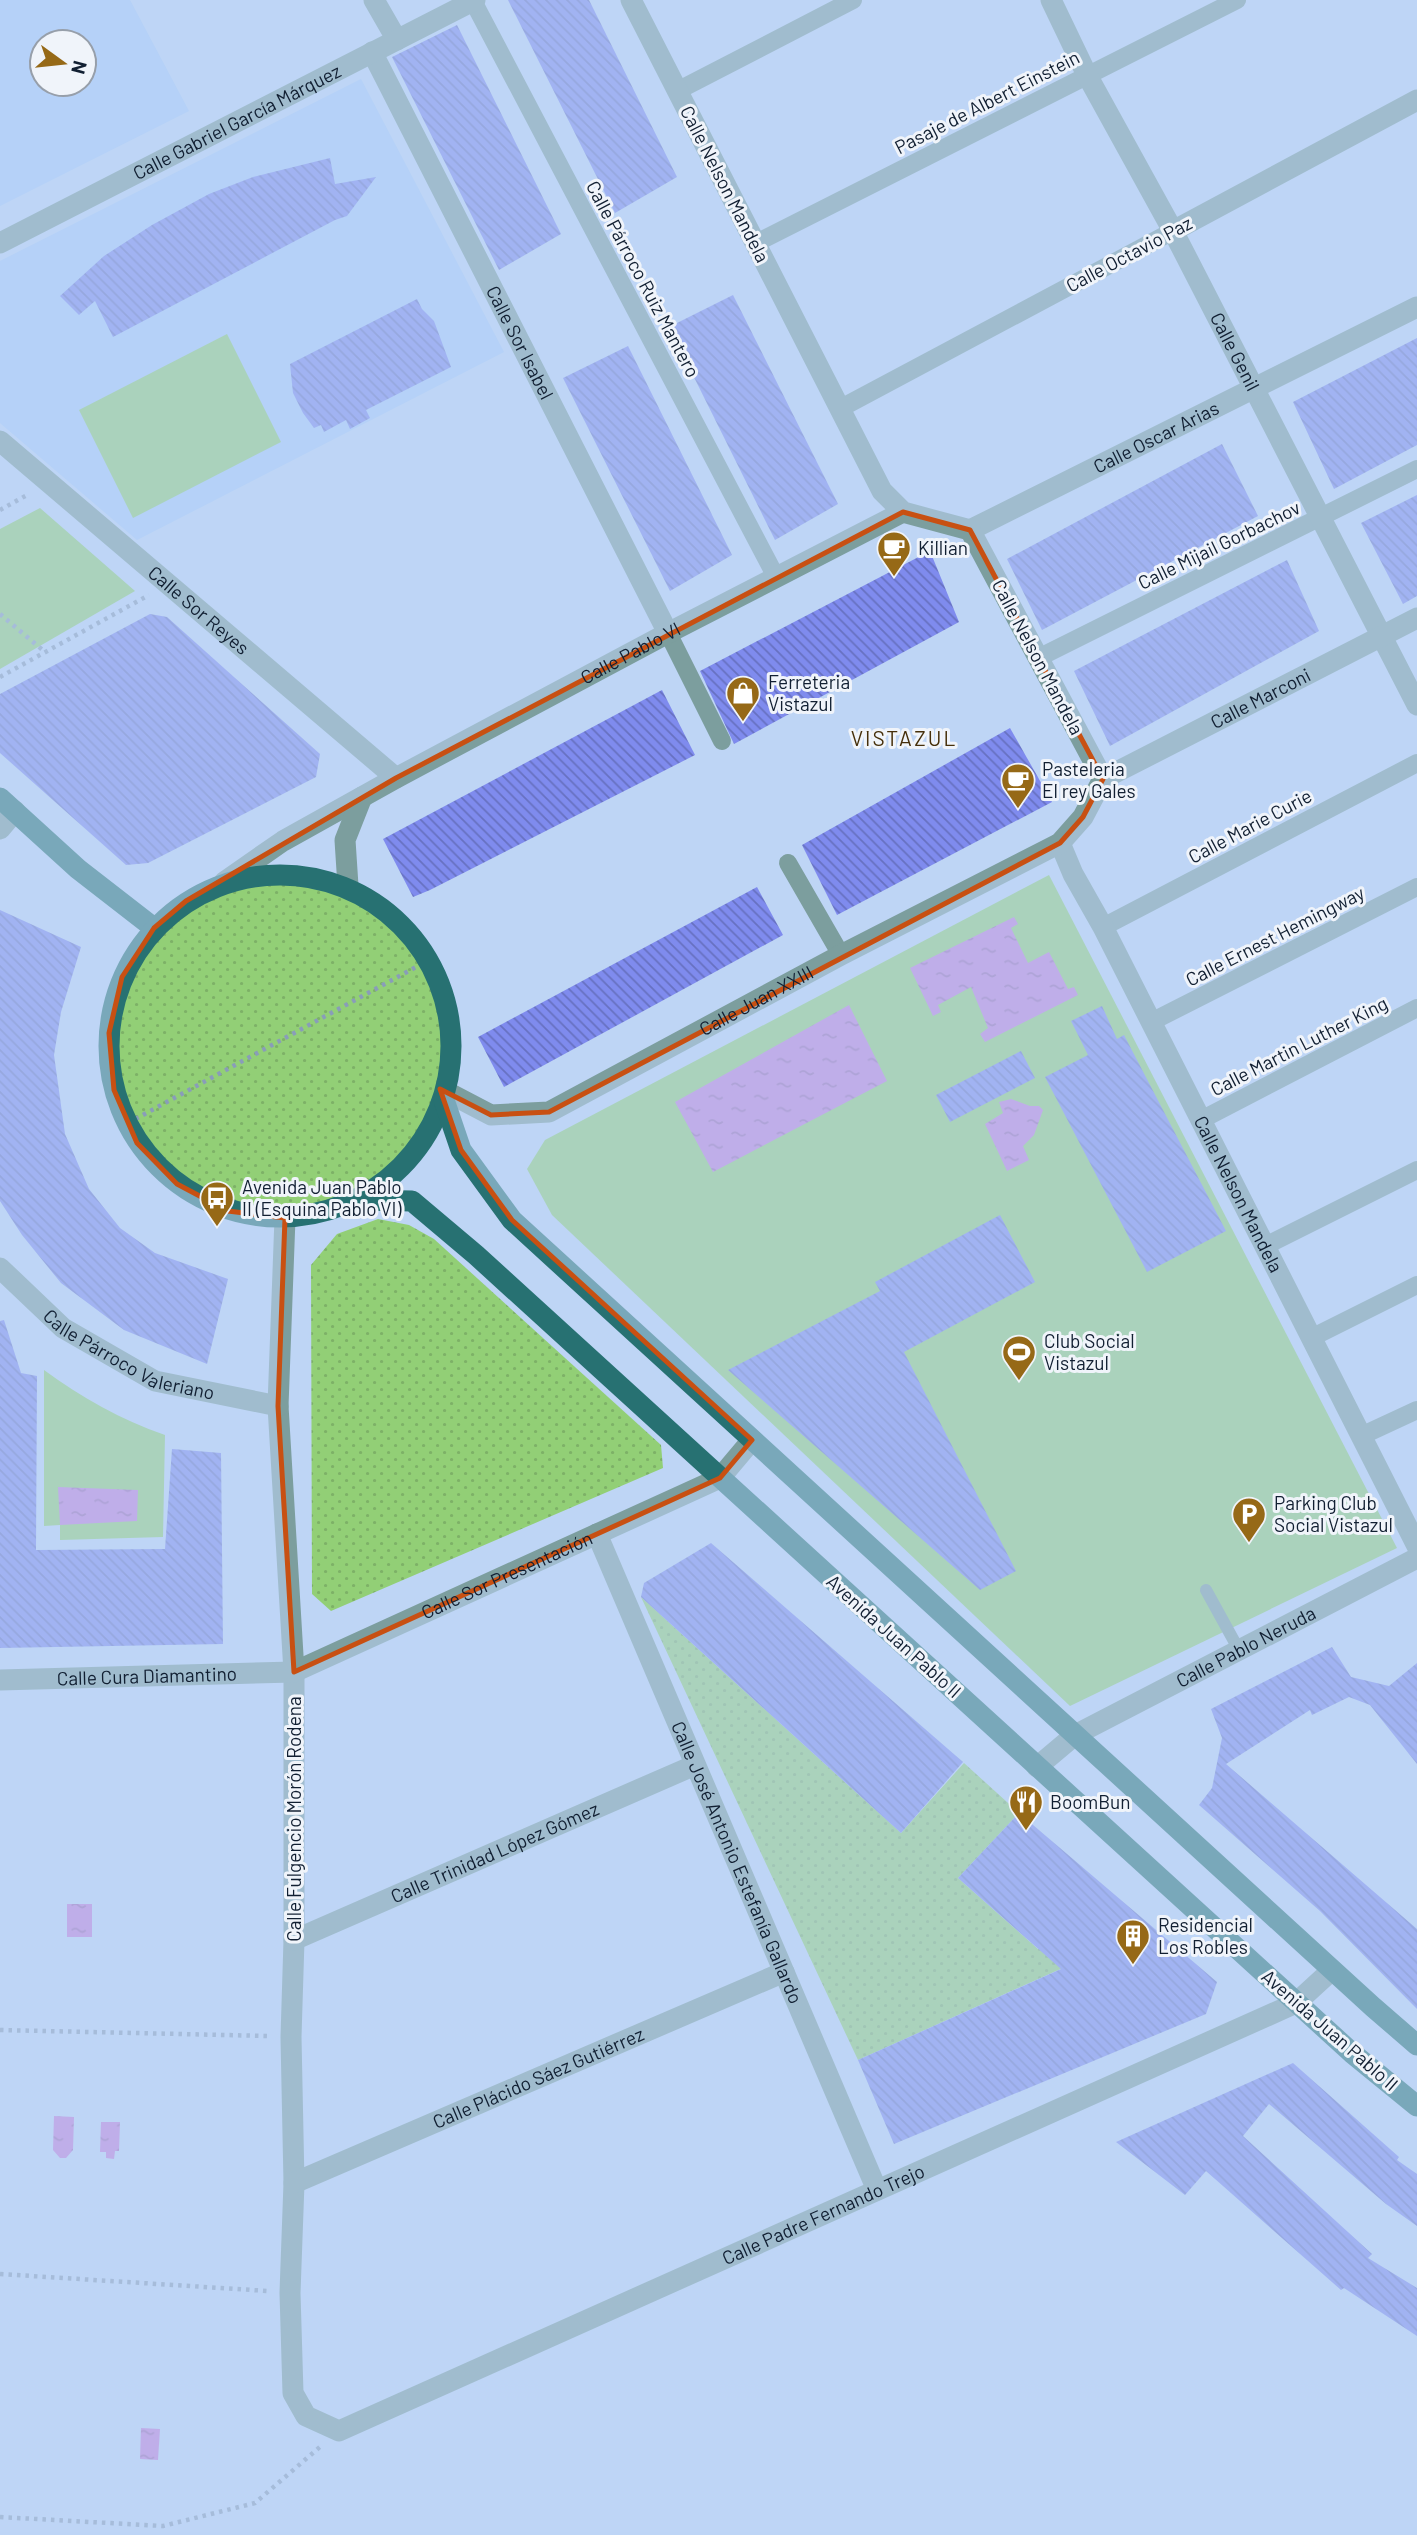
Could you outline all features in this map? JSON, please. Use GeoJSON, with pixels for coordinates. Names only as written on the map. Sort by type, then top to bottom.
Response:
{"type":"FeatureCollection","features":[{"type":"Feature","properties":{"kind":"main road"},"geometry":{"type":"LineString","coordinates":[[8,805],[78,869],[154,928]]}},
{"type":"Feature","properties":{"kind":"main road"},"geometry":{"type":"LineString","coordinates":[[265,873],[307,874],[348,887],[390,912],[429,960],[445,994],[453,1043],[445,1096],[424,1141],[394,1175],[357,1200],[322,1213],[285,1219],[228,1211],[177,1184],[138,1143],[128,1123],[114,1090],[109,1033],[122,977],[154,928],[186,901],[224,882],[265,873]]}},
{"type":"Feature","properties":{"kind":"main road"},"geometry":{"type":"LineString","coordinates":[[445,1096],[461,1150],[512,1220],[1417,2045]]}},
{"type":"Feature","properties":{"kind":"main road","name":"Avenida Juan Pablo II"},"geometry":{"type":"LineString","coordinates":[[357,1200],[412,1201],[476,1255],[1296,2003],[1417,2106]]}},
{"type":"Feature","properties":{"kind":"street"},"geometry":{"type":"LineString","coordinates":[[374,0],[397,40]]}},
{"type":"Feature","properties":{"kind":"street","name":"Calle Gabriel García Márquez"},"geometry":{"type":"LineString","coordinates":[[0,243],[474,0]]}},
{"type":"Feature","properties":{"kind":"street","name":"Calle Párroco Ruiz Mantero"},"geometry":{"type":"LineString","coordinates":[[474,0],[776,577]]}},
{"type":"Feature","properties":{"kind":"street","name":"Calle Nelson Mandela"},"geometry":{"type":"LineString","coordinates":[[631,0],[882,491],[903,512]]}},
{"type":"Feature","properties":{"kind":"street"},"geometry":{"type":"LineString","coordinates":[[677,91],[853,0]]}},
{"type":"Feature","properties":{"kind":"street","name":"Calle Genil"},"geometry":{"type":"LineString","coordinates":[[1051,0],[1087,75],[1173,231],[1417,705]]}},
{"type":"Feature","properties":{"kind":"street","name":"Pasaje de Albert Einstein"},"geometry":{"type":"LineString","coordinates":[[755,243],[1237,0]]}},
{"type":"Feature","properties":{"kind":"street","name":"Calle Sor Isabel"},"geometry":{"type":"LineString","coordinates":[[372,52],[668,633]]}},
{"type":"Feature","properties":{"kind":"street","name":"Calle Octavio Paz"},"geometry":{"type":"LineString","coordinates":[[841,408],[1417,100]]}},
{"type":"Feature","properties":{"kind":"street","name":"Calle Oscar Arias"},"geometry":{"type":"LineString","coordinates":[[970,530],[1417,307]]}},
{"type":"Feature","properties":{"kind":"street","name":"Calle Sor Reyes"},"geometry":{"type":"LineString","coordinates":[[0,441],[396,778]]}},
{"type":"Feature","properties":{"kind":"street","name":"Calle Mijail Gorbachov"},"geometry":{"type":"LineString","coordinates":[[1038,658],[1417,469]]}},
{"type":"Feature","properties":{"kind":"street"},"geometry":{"type":"LineString","coordinates":[[903,512],[970,530]]}},
{"type":"Feature","properties":{"kind":"street","name":"Calle Pablo VI"},"geometry":{"type":"LineString","coordinates":[[224,882],[283,841],[396,778],[903,512]]}},
{"type":"Feature","properties":{"kind":"street","name":"Calle Nelson Mandela"},"geometry":{"type":"LineString","coordinates":[[970,530],[1103,779]]}},
{"type":"Feature","properties":{"kind":"street","name":"Calle Marconi"},"geometry":{"type":"LineString","coordinates":[[1103,779],[1417,618]]}},
{"type":"Feature","properties":{"kind":"street"},"geometry":{"type":"LineString","coordinates":[[668,633],[722,741]]}},
{"type":"Feature","properties":{"kind":"street","name":"Calle Marie Curie"},"geometry":{"type":"LineString","coordinates":[[1103,927],[1417,763]]}},
{"type":"Feature","properties":{"kind":"street"},"geometry":{"type":"LineString","coordinates":[[1060,843],[1083,817],[1103,779]]}},
{"type":"Feature","properties":{"kind":"street"},"geometry":{"type":"LineString","coordinates":[[348,887],[345,840],[362,797]]}},
{"type":"Feature","properties":{"kind":"street"},"geometry":{"type":"LineString","coordinates":[[0,829],[8,805]]}},
{"type":"Feature","properties":{"kind":"street","name":"Calle Nelson Mandela"},"geometry":{"type":"LineString","coordinates":[[1060,843],[1073,874],[1103,927],[1417,1546]]}},
{"type":"Feature","properties":{"kind":"street","name":"Calle Juan XXIII"},"geometry":{"type":"LineString","coordinates":[[445,1096],[491,1115],[549,1112],[841,954],[1060,843]]}},
{"type":"Feature","properties":{"kind":"street"},"geometry":{"type":"LineString","coordinates":[[788,863],[841,954]]}},
{"type":"Feature","properties":{"kind":"street","name":"Calle Ernest Hemingway"},"geometry":{"type":"LineString","coordinates":[[1151,1023],[1417,887]]}},
{"type":"Feature","properties":{"kind":"street","name":"Calle Martin Luther King"},"geometry":{"type":"LineString","coordinates":[[1201,1120],[1417,1008]]}},
{"type":"Feature","properties":{"kind":"street"},"geometry":{"type":"LineString","coordinates":[[1265,1246],[1417,1170]]}},
{"type":"Feature","properties":{"kind":"street","name":"Calle Fulgencio Morón Rodena"},"geometry":{"type":"LineString","coordinates":[[285,1219],[278,1406],[294,1672],[294,1940],[291,2037],[293,2183],[290,2293],[293,2393],[306,2416],[339,2431]]}},
{"type":"Feature","properties":{"kind":"street","name":"Calle Párroco Valeriano"},"geometry":{"type":"LineString","coordinates":[[0,1268],[63,1328],[155,1381],[278,1406]]}},
{"type":"Feature","properties":{"kind":"street"},"geometry":{"type":"LineString","coordinates":[[1311,1338],[1417,1285]]}},
{"type":"Feature","properties":{"kind":"street"},"geometry":{"type":"LineString","coordinates":[[1361,1436],[1417,1410]]}},
{"type":"Feature","properties":{"kind":"street"},"geometry":{"type":"LineString","coordinates":[[720,1478],[752,1440]]}},
{"type":"Feature","properties":{"kind":"street","name":"Calle Sor Presentación"},"geometry":{"type":"LineString","coordinates":[[294,1672],[720,1478]]}},
{"type":"Feature","properties":{"kind":"street","name":"Calle José Antonio Estefanía Gallardo"},"geometry":{"type":"LineString","coordinates":[[597,1534],[877,2190]]}},
{"type":"Feature","properties":{"kind":"street","name":"Calle Pablo Neruda"},"geometry":{"type":"LineString","coordinates":[[1037,1767],[1075,1735],[1417,1558]]}},
{"type":"Feature","properties":{"kind":"street","name":"Calle Cura Diamantino"},"geometry":{"type":"LineString","coordinates":[[0,1680],[294,1672]]}},
{"type":"Feature","properties":{"kind":"street","name":"Calle Trinidad López Gómez"},"geometry":{"type":"LineString","coordinates":[[294,1940],[695,1765]]}},
{"type":"Feature","properties":{"kind":"street","name":"Calle Padre Fernando Trejo"},"geometry":{"type":"LineString","coordinates":[[339,2431],[1296,2003],[1332,1970]]}},
{"type":"Feature","properties":{"kind":"street","name":"Calle Plácido Sáez Gutiérrez"},"geometry":{"type":"LineString","coordinates":[[293,2183],[784,1972]]}},
{"type":"Feature","properties":{"kind":"lane"},"geometry":{"type":"LineString","coordinates":[[1206,1590],[1239,1650]]}},
{"type":"Feature","properties":{"kind":"path"},"geometry":{"type":"LineString","coordinates":[[0,510],[49,482]]}},
{"type":"Feature","properties":{"kind":"path"},"geometry":{"type":"LineString","coordinates":[[0,677],[168,584]]}},
{"type":"Feature","properties":{"kind":"path"},"geometry":{"type":"LineString","coordinates":[[0,614],[45,652]]}},
{"type":"Feature","properties":{"kind":"path"},"geometry":{"type":"LineString","coordinates":[[128,1123],[429,960]]}},
{"type":"Feature","properties":{"kind":"path"},"geometry":{"type":"LineString","coordinates":[[0,2030],[291,2037]]}},
{"type":"Feature","properties":{"kind":"path"},"geometry":{"type":"LineString","coordinates":[[0,2274],[290,2293]]}},
{"type":"Feature","properties":{"kind":"path"},"geometry":{"type":"LineString","coordinates":[[0,2517],[163,2526],[229,2510],[255,2503],[339,2431]]}},
{"type":"Feature","properties":{"kind":"highlighted area"},"geometry":{"type":"Polygon","coordinates":[[[903,512],[970,530],[1103,779],[1083,817],[1060,843],[549,1112],[491,1115],[440,1089],[461,1150],[512,1220],[752,1440],[720,1478],[294,1672],[278,1406],[285,1218],[228,1211],[177,1184],[137,1143],[114,1090],[109,1033],[122,977],[154,928],[186,901],[396,778],[903,512]]]}},
{"type":"Feature","properties":{"kind":"shaded area"},"geometry":{"type":"Polygon","coordinates":[[[0,0],[130,0],[189,111],[0,206],[0,0]]]}},
{"type":"Feature","properties":{"kind":"shaded area"},"geometry":{"type":"Polygon","coordinates":[[[361,79],[504,352],[137,540],[0,423],[0,261],[361,79]]]}},
{"type":"Feature","properties":{"kind":"green space"},"geometry":{"type":"Polygon","coordinates":[[[227,334],[281,442],[133,518],[79,410],[227,334]]]}},
{"type":"Feature","properties":{"kind":"green space"},"geometry":{"type":"Polygon","coordinates":[[[40,508],[135,591],[0,669],[0,529],[40,508]]]}},
{"type":"Feature","properties":{"kind":"green space","name":"Club Social Vistazul"},"geometry":{"type":"Polygon","coordinates":[[[1049,875],[1397,1548],[1070,1706],[552,1215],[527,1169],[545,1140],[1049,875]]]}},
{"type":"Feature","properties":{"kind":"green space"},"geometry":{"type":"Polygon","coordinates":[[[263,877],[297,877],[345,889],[375,905],[401,926],[422,952],[438,982],[450,1030],[450,1064],[438,1112],[422,1142],[401,1168],[375,1189],[345,1205],[297,1217],[263,1217],[215,1205],[185,1189],[159,1168],[148,1155],[122,1112],[117,1096],[110,1064],[110,1030],[122,982],[138,952],[159,926],[172,915],[215,889],[231,884],[263,877]]]}},
{"type":"Feature","properties":{"kind":"green space"},"geometry":{"type":"Polygon","coordinates":[[[378,1219],[409,1225],[434,1239],[661,1445],[663,1468],[331,1611],[312,1594],[311,1265],[337,1234],[378,1219]]]}},
{"type":"Feature","properties":{"kind":"green space"},"geometry":{"type":"Polygon","coordinates":[[[44,1370],[102,1407],[165,1435],[163,1537],[60,1540],[60,1525],[44,1526],[44,1370]]]}},
{"type":"Feature","properties":{"kind":"green space"},"geometry":{"type":"Polygon","coordinates":[[[641,1597],[901,1833],[964,1763],[1019,1813],[958,1878],[1038,1949],[1134,1936],[858,2060],[641,1597]]]}},
{"type":"Feature","properties":{"kind":"water"},"geometry":{"type":"Polygon","coordinates":[[[1014,917],[1018,924],[1011,928],[1028,963],[1049,952],[1068,989],[1074,987],[1078,995],[985,1042],[980,1034],[988,1028],[971,987],[938,1005],[941,1012],[933,1016],[910,968],[1014,917]]]}},
{"type":"Feature","properties":{"kind":"water"},"geometry":{"type":"Polygon","coordinates":[[[849,1005],[887,1081],[713,1172],[675,1102],[849,1005]]]}},
{"type":"Feature","properties":{"kind":"water"},"geometry":{"type":"Polygon","coordinates":[[[1011,1099],[1030,1106],[1039,1106],[1043,1110],[1034,1135],[1023,1146],[1029,1160],[1007,1171],[985,1124],[1003,1113],[999,1102],[1011,1099]]]}},
{"type":"Feature","properties":{"kind":"water"},"geometry":{"type":"Polygon","coordinates":[[[58,1487],[138,1490],[137,1521],[60,1525],[58,1487]]]}},
{"type":"Feature","properties":{"kind":"water"},"geometry":{"type":"Polygon","coordinates":[[[67,1904],[92,1904],[92,1937],[67,1937],[67,1904]]]}},
{"type":"Feature","properties":{"kind":"water"},"geometry":{"type":"Polygon","coordinates":[[[54,2116],[74,2117],[73,2150],[66,2158],[60,2158],[53,2150],[54,2116]]]}},
{"type":"Feature","properties":{"kind":"water"},"geometry":{"type":"Polygon","coordinates":[[[101,2122],[120,2122],[119,2151],[115,2151],[114,2159],[106,2158],[106,2152],[100,2152],[101,2122]]]}},
{"type":"Feature","properties":{"kind":"water"},"geometry":{"type":"Polygon","coordinates":[[[141,2428],[160,2429],[158,2460],[140,2459],[141,2428]]]}},
{"type":"Feature","properties":{"kind":"building"},"geometry":{"type":"Polygon","coordinates":[[[508,0],[589,0],[677,177],[615,213],[508,0]]]}},
{"type":"Feature","properties":{"kind":"building"},"geometry":{"type":"Polygon","coordinates":[[[457,25],[561,234],[499,270],[392,57],[457,25]]]}},
{"type":"Feature","properties":{"kind":"building"},"geometry":{"type":"Polygon","coordinates":[[[330,158],[335,184],[376,177],[347,216],[113,337],[95,301],[79,315],[60,296],[104,256],[152,225],[209,194],[253,177],[330,158]]]}},
{"type":"Feature","properties":{"kind":"building"},"geometry":{"type":"Polygon","coordinates":[[[733,295],[838,504],[775,540],[669,327],[733,295]]]}},
{"type":"Feature","properties":{"kind":"building"},"geometry":{"type":"Polygon","coordinates":[[[417,299],[422,309],[434,321],[451,367],[366,410],[370,418],[350,429],[346,420],[324,432],[321,425],[314,428],[293,393],[290,364],[417,299]]]}},
{"type":"Feature","properties":{"kind":"building"},"geometry":{"type":"Polygon","coordinates":[[[1417,338],[1417,445],[1334,489],[1293,402],[1417,338]]]}},
{"type":"Feature","properties":{"kind":"building"},"geometry":{"type":"Polygon","coordinates":[[[628,346],[732,555],[670,591],[563,378],[628,346]]]}},
{"type":"Feature","properties":{"kind":"building"},"geometry":{"type":"Polygon","coordinates":[[[1222,444],[1258,516],[1042,630],[1007,559],[1222,444]]]}},
{"type":"Feature","properties":{"kind":"building"},"geometry":{"type":"Polygon","coordinates":[[[1417,495],[1417,596],[1403,604],[1361,523],[1417,495]]]}},
{"type":"Feature","properties":{"kind":"building"},"geometry":{"type":"Polygon","coordinates":[[[930,551],[959,622],[734,744],[700,671],[930,551]]]}},
{"type":"Feature","properties":{"kind":"building"},"geometry":{"type":"Polygon","coordinates":[[[1287,560],[1319,631],[1110,746],[1074,671],[1287,560]]]}},
{"type":"Feature","properties":{"kind":"building"},"geometry":{"type":"Polygon","coordinates":[[[150,614],[167,617],[320,754],[316,777],[148,863],[126,865],[0,753],[0,694],[150,614]]]}},
{"type":"Feature","properties":{"kind":"building"},"geometry":{"type":"Polygon","coordinates":[[[662,690],[695,755],[413,897],[383,839],[662,690]]]}},
{"type":"Feature","properties":{"kind":"building"},"geometry":{"type":"Polygon","coordinates":[[[1010,728],[1052,802],[837,915],[802,845],[1010,728]]]}},
{"type":"Feature","properties":{"kind":"building"},"geometry":{"type":"Polygon","coordinates":[[[757,887],[783,935],[504,1087],[478,1037],[757,887]]]}},
{"type":"Feature","properties":{"kind":"building"},"geometry":{"type":"Polygon","coordinates":[[[0,910],[81,947],[61,1012],[54,1055],[65,1134],[89,1189],[120,1228],[155,1253],[228,1279],[207,1364],[124,1330],[61,1283],[22,1235],[0,1201],[0,910]]]}},
{"type":"Feature","properties":{"kind":"building"},"geometry":{"type":"Polygon","coordinates":[[[1102,1006],[1117,1039],[1124,1035],[1226,1231],[1147,1272],[1045,1077],[1088,1055],[1071,1021],[1102,1006]]]}},
{"type":"Feature","properties":{"kind":"building"},"geometry":{"type":"Polygon","coordinates":[[[1021,1051],[1035,1078],[950,1122],[936,1095],[1021,1051]]]}},
{"type":"Feature","properties":{"kind":"building"},"geometry":{"type":"Polygon","coordinates":[[[1000,1215],[1035,1282],[904,1352],[1016,1571],[980,1590],[728,1370],[880,1291],[875,1282],[1000,1215]]]}},
{"type":"Feature","properties":{"kind":"building"},"geometry":{"type":"Polygon","coordinates":[[[4,1320],[21,1373],[37,1376],[36,1550],[165,1549],[172,1449],[221,1453],[223,1644],[0,1648],[0,1321],[4,1320]]]}},
{"type":"Feature","properties":{"kind":"building"},"geometry":{"type":"Polygon","coordinates":[[[711,1543],[963,1762],[901,1833],[641,1597],[644,1583],[711,1543]]]}},
{"type":"Feature","properties":{"kind":"building"},"geometry":{"type":"Polygon","coordinates":[[[1332,1647],[1351,1677],[1389,1686],[1417,1663],[1417,1764],[1370,1705],[1349,1697],[1312,1715],[1310,1710],[1226,1764],[1417,1929],[1417,2009],[1320,1911],[1199,1805],[1212,1788],[1222,1738],[1211,1709],[1332,1647]]]}},
{"type":"Feature","properties":{"kind":"building","name":"Residencial Los Robles"},"geometry":{"type":"Polygon","coordinates":[[[1019,1813],[1217,1982],[1206,2014],[894,2144],[858,2060],[1061,1969],[958,1878],[1019,1813]]]}},
{"type":"Feature","properties":{"kind":"building"},"geometry":{"type":"Polygon","coordinates":[[[1293,2063],[1399,2157],[1397,2160],[1417,2174],[1417,2226],[1386,2204],[1269,2104],[1243,2136],[1372,2254],[1368,2258],[1417,2288],[1417,2336],[1344,2288],[1341,2290],[1206,2171],[1185,2195],[1116,2142],[1293,2063]]]}},
{"type":"Feature","properties":{"kind":"place","name":"Killian"},"geometry":{"type":"Point","coordinates":[894,578]}},
{"type":"Feature","properties":{"kind":"place","name":"Ferreteria Vistazul"},"geometry":{"type":"Point","coordinates":[743,723]}},
{"type":"Feature","properties":{"kind":"place","name":"Pasteleria El rey Gales"},"geometry":{"type":"Point","coordinates":[1018,810]}},
{"type":"Feature","properties":{"kind":"place","name":"Avenida Juan Pablo II (Esquina Pablo VI)"},"geometry":{"type":"Point","coordinates":[217,1228]}},
{"type":"Feature","properties":{"kind":"place","name":"Club Social Vistazul"},"geometry":{"type":"Point","coordinates":[1019,1382]}},
{"type":"Feature","properties":{"kind":"place","name":"Parking Club Social Vistazul"},"geometry":{"type":"Point","coordinates":[1249,1544]}},
{"type":"Feature","properties":{"kind":"place","name":"BoomBun"},"geometry":{"type":"Point","coordinates":[1026,1832]}},
{"type":"Feature","properties":{"kind":"place","name":"Residencial Los Robles"},"geometry":{"type":"Point","coordinates":[1133,1966]}},
{"type":"Feature","properties":{"kind":"district","name":"VISTAZUL"},"geometry":{"type":"Point","coordinates":[904,739]}}]}
